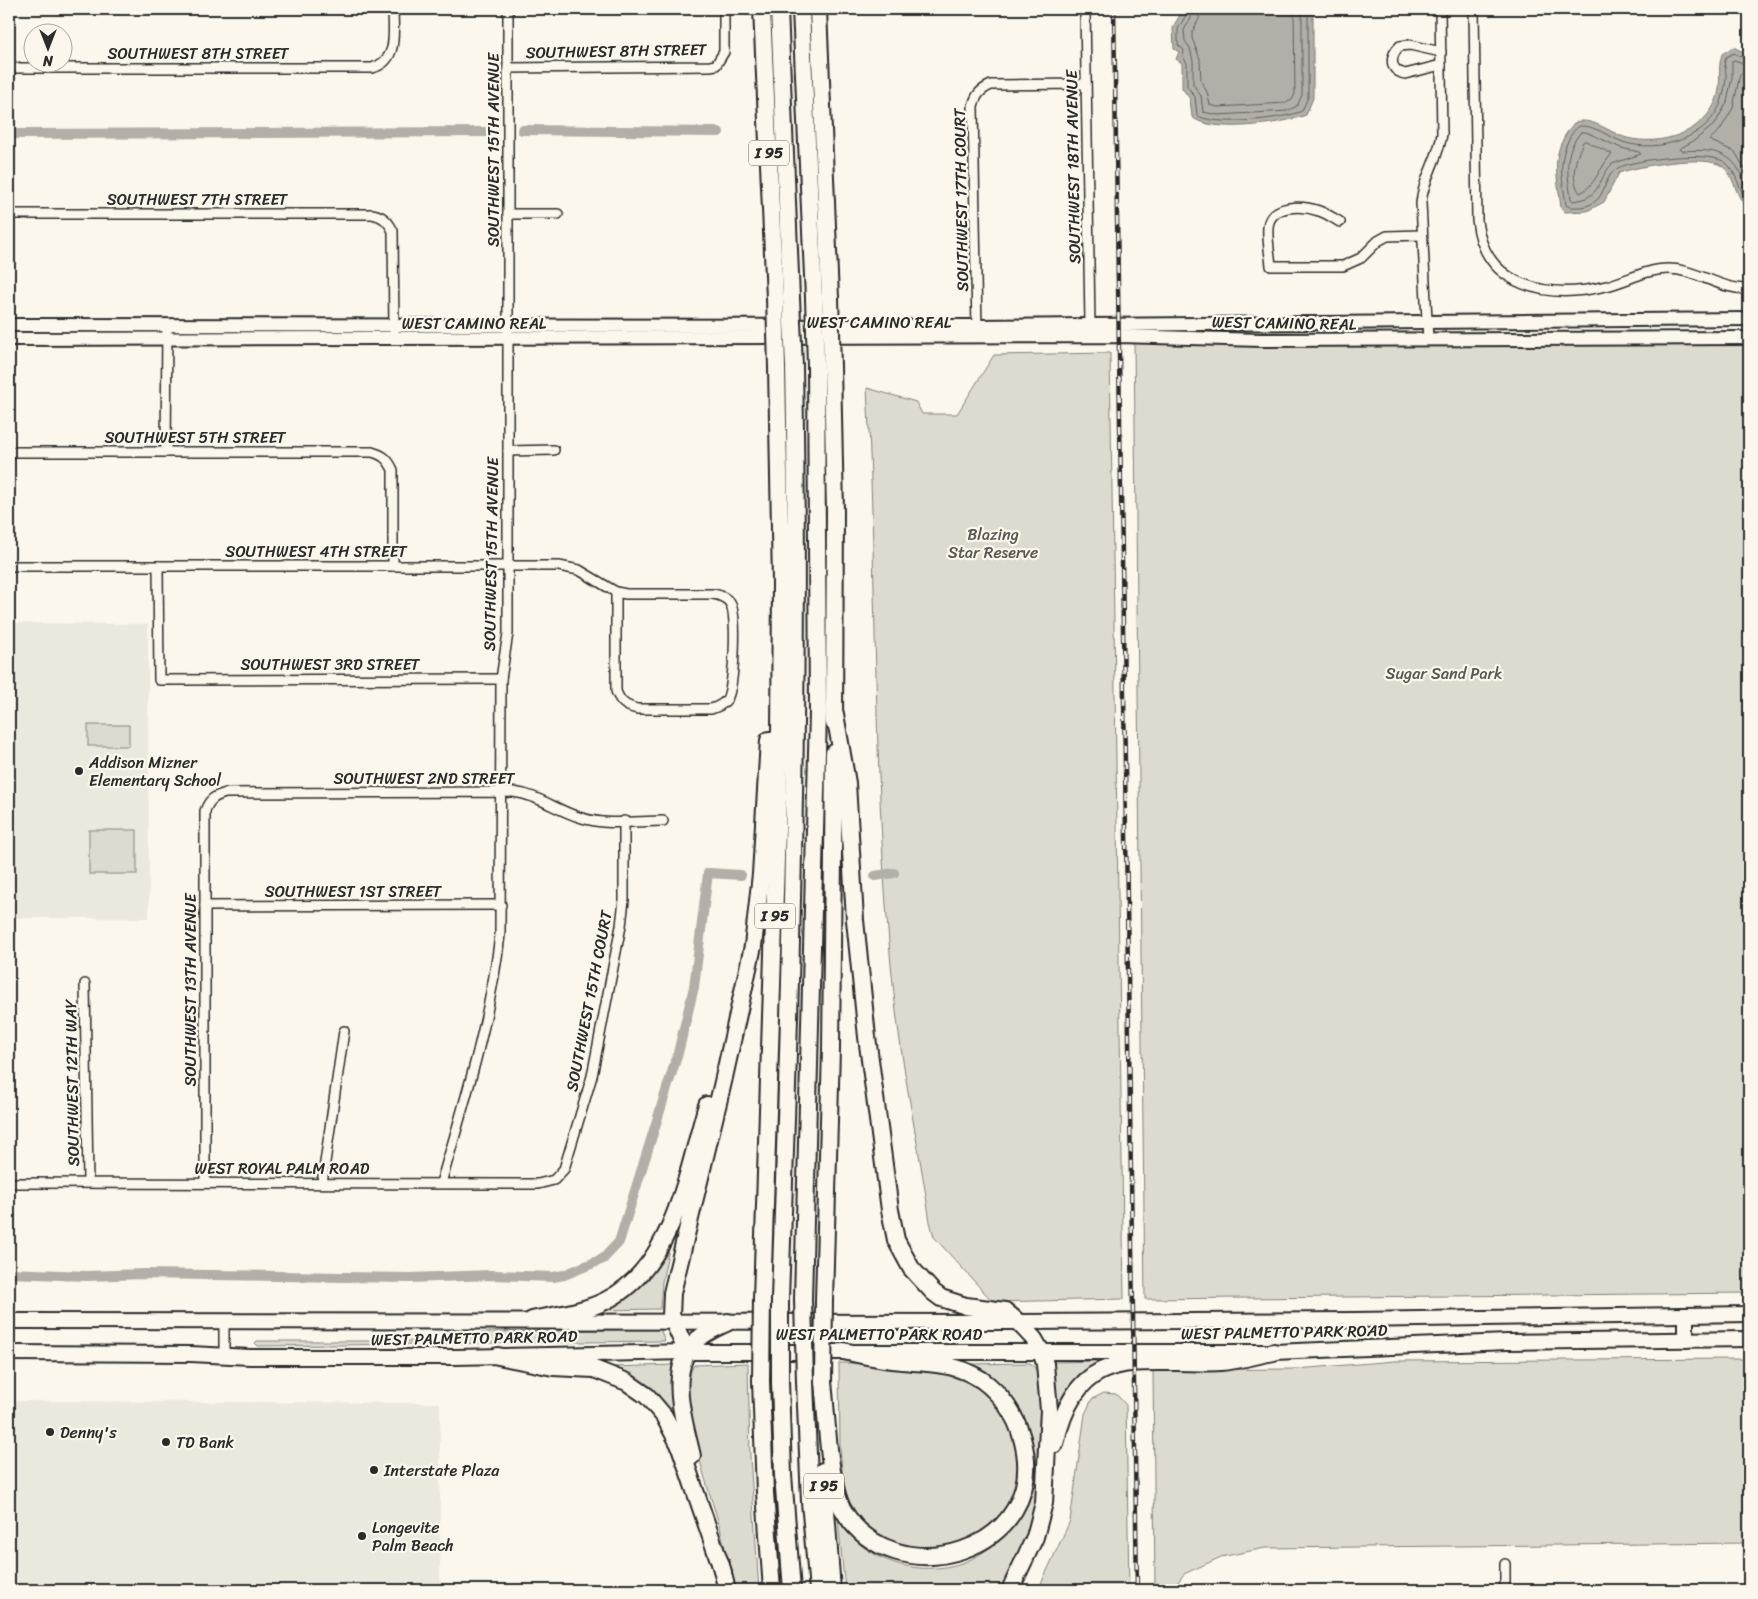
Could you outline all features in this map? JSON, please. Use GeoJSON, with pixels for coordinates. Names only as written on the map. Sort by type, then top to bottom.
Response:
{"type":"FeatureCollection","features":[{"type":"Feature","properties":{"kind":"highway","name":"I 95"},"geometry":{"type":"LineString","coordinates":[[762,9],[775,298],[782,601],[779,786],[762,1299],[772,1381],[765,1493],[772,1590]]}},
{"type":"Feature","properties":{"kind":"highway"},"geometry":{"type":"LineString","coordinates":[[779,9],[794,367],[796,752],[780,1299],[772,1381],[783,1475],[792,1590]]}},
{"type":"Feature","properties":{"kind":"highway"},"geometry":{"type":"LineString","coordinates":[[801,9],[822,298]]}},
{"type":"Feature","properties":{"kind":"highway","name":"I 95"},"geometry":{"type":"LineString","coordinates":[[818,9],[824,366],[835,512],[831,1049],[821,1417],[832,1590]]}},
{"type":"Feature","properties":{"kind":"highway"},"geometry":{"type":"LineString","coordinates":[[818,1590],[812,1534],[805,1404],[803,1299],[818,714],[824,366]]}},
{"type":"Feature","properties":{"kind":"highway"},"geometry":{"type":"LineString","coordinates":[[687,1352],[673,1322],[670,1306],[674,1280],[733,1040],[753,946],[760,891],[770,736],[772,630],[779,533]]}},
{"type":"Feature","properties":{"kind":"highway"},"geometry":{"type":"LineString","coordinates":[[834,714],[847,782],[854,911],[866,1037],[890,1210],[896,1240],[911,1268],[927,1287],[941,1298],[977,1309],[1004,1311],[1018,1322],[1041,1351],[1049,1398],[1046,1483]]}},
{"type":"Feature","properties":{"kind":"highway"},"geometry":{"type":"LineString","coordinates":[[532,1320],[576,1311],[604,1301],[632,1282],[655,1256],[673,1217],[717,1074],[733,1040]]}},
{"type":"Feature","properties":{"kind":"highway"},"geometry":{"type":"LineString","coordinates":[[727,1590],[682,1413],[681,1382],[687,1352],[701,1337],[728,1322]]}},
{"type":"Feature","properties":{"kind":"highway"},"geometry":{"type":"LineString","coordinates":[[823,1382],[836,1492],[847,1518],[868,1543],[894,1558],[913,1563],[932,1564],[950,1562],[969,1555],[1002,1531],[1021,1499],[1026,1462],[1020,1431],[1003,1400],[982,1381],[945,1364],[902,1361],[842,1351]]}},
{"type":"Feature","properties":{"kind":"highway"},"geometry":{"type":"LineString","coordinates":[[1010,1590],[1035,1537],[1040,1520],[1046,1483],[1065,1411],[1076,1392],[1100,1372],[1124,1362],[1222,1362],[1274,1352]]}},
{"type":"Feature","properties":{"kind":"highway"},"geometry":{"type":"LineString","coordinates":[[498,1356],[553,1367],[594,1369],[627,1382],[647,1396],[664,1416],[679,1444],[722,1572]]}},
{"type":"Feature","properties":{"kind":"highway"},"geometry":{"type":"LineString","coordinates":[[805,1404],[826,1518]]}},
{"type":"Feature","properties":{"kind":"main road","name":"WEST PALMETTO PARK ROAD"},"geometry":{"type":"LineString","coordinates":[[9,1321],[532,1320],[1018,1322],[1355,1320],[1749,1314]]}},
{"type":"Feature","properties":{"kind":"main road"},"geometry":{"type":"LineString","coordinates":[[1686,1315],[1686,1340]]}},
{"type":"Feature","properties":{"kind":"main road","name":"WEST PALMETTO PARK ROAD"},"geometry":{"type":"LineString","coordinates":[[9,1353],[224,1356],[498,1356],[842,1351],[1274,1352],[1507,1342],[1749,1339]]}},
{"type":"Feature","properties":{"kind":"street","name":"SOUTHWEST 8TH STREET"},"geometry":{"type":"LineString","coordinates":[[9,68],[372,68],[385,62],[393,50],[393,9]]}},
{"type":"Feature","properties":{"kind":"street","name":"SOUTHWEST 15TH AVENUE"},"geometry":{"type":"LineString","coordinates":[[441,1183],[487,1018],[497,963],[501,906],[501,679],[508,633],[509,566],[508,9]]}},
{"type":"Feature","properties":{"kind":"street","name":"SOUTHWEST 8TH STREET"},"geometry":{"type":"LineString","coordinates":[[508,68],[716,65],[724,52],[724,9]]}},
{"type":"Feature","properties":{"kind":"street","name":"SOUTHWEST 18TH AVENUE"},"geometry":{"type":"LineString","coordinates":[[1085,9],[1090,325]]}},
{"type":"Feature","properties":{"kind":"street"},"geometry":{"type":"LineString","coordinates":[[1428,340],[1421,234],[1423,185],[1438,151],[1442,134],[1440,9]]}},
{"type":"Feature","properties":{"kind":"street"},"geometry":{"type":"LineString","coordinates":[[1474,9],[1478,229],[1483,247],[1500,270],[1523,285],[1541,290],[1586,289],[1604,286],[1650,271],[1670,269],[1690,272],[1728,287],[1749,289]]}},
{"type":"Feature","properties":{"kind":"street"},"geometry":{"type":"LineString","coordinates":[[1441,52],[1410,45],[1400,46],[1394,51],[1391,60],[1393,67],[1405,74],[1441,65]]}},
{"type":"Feature","properties":{"kind":"street","name":"SOUTHWEST 17TH COURT"},"geometry":{"type":"LineString","coordinates":[[978,332],[973,106],[979,93],[991,85],[1086,84]]}},
{"type":"Feature","properties":{"kind":"street"},"geometry":{"type":"LineString","coordinates":[[1340,222],[1318,210],[1286,208],[1277,211],[1272,215],[1268,227],[1271,266],[1343,266],[1361,258],[1378,241],[1387,236],[1421,234]]}},
{"type":"Feature","properties":{"kind":"street","name":"SOUTHWEST 7TH STREET"},"geometry":{"type":"LineString","coordinates":[[9,214],[372,214],[385,219],[393,231],[394,326]]}},
{"type":"Feature","properties":{"kind":"street"},"geometry":{"type":"LineString","coordinates":[[508,214],[558,214]]}},
{"type":"Feature","properties":{"kind":"street","name":"WEST CAMINO REAL"},"geometry":{"type":"LineString","coordinates":[[9,339],[509,339],[978,332],[1090,325],[1749,318]]}},
{"type":"Feature","properties":{"kind":"street","name":"WEST CAMINO REAL"},"geometry":{"type":"LineString","coordinates":[[9,326],[509,325],[978,332],[1261,340],[1749,338]]}},
{"type":"Feature","properties":{"kind":"street"},"geometry":{"type":"LineString","coordinates":[[166,452],[167,326]]}},
{"type":"Feature","properties":{"kind":"street"},"geometry":{"type":"LineString","coordinates":[[394,326],[394,339]]}},
{"type":"Feature","properties":{"kind":"street"},"geometry":{"type":"LineString","coordinates":[[508,451],[554,450]]}},
{"type":"Feature","properties":{"kind":"street","name":"SOUTHWEST 5TH STREET"},"geometry":{"type":"LineString","coordinates":[[9,452],[372,452],[381,454],[389,460],[393,470],[393,566]]}},
{"type":"Feature","properties":{"kind":"street","name":"SOUTHWEST 4TH STREET"},"geometry":{"type":"LineString","coordinates":[[9,566],[569,567],[580,570],[616,592]]}},
{"type":"Feature","properties":{"kind":"street","name":"SOUTHWEST 3RD STREET"},"geometry":{"type":"LineString","coordinates":[[158,566],[159,680],[501,679]]}},
{"type":"Feature","properties":{"kind":"street"},"geometry":{"type":"LineString","coordinates":[[616,592],[626,594],[713,594],[722,596],[730,602],[734,612],[734,640],[730,690],[727,699],[720,706],[710,709],[636,709],[627,707],[619,700],[616,691],[616,592]]}},
{"type":"Feature","properties":{"kind":"street","name":"SOUTHWEST 2ND STREET"},"geometry":{"type":"LineString","coordinates":[[211,800],[216,795],[226,793],[500,792],[532,795],[582,819],[663,821]]}},
{"type":"Feature","properties":{"kind":"street","name":"SOUTHWEST 13TH AVENUE"},"geometry":{"type":"LineString","coordinates":[[206,1182],[205,811],[211,800]]}},
{"type":"Feature","properties":{"kind":"street","name":"SOUTHWEST 15TH COURT"},"geometry":{"type":"LineString","coordinates":[[554,1180],[564,1169],[599,1046],[623,909],[624,821]]}},
{"type":"Feature","properties":{"kind":"street","name":"SOUTHWEST 1ST STREET"},"geometry":{"type":"LineString","coordinates":[[205,906],[501,906]]}},
{"type":"Feature","properties":{"kind":"street","name":"SOUTHWEST 12TH WAY"},"geometry":{"type":"LineString","coordinates":[[85,984],[88,1182]]}},
{"type":"Feature","properties":{"kind":"street"},"geometry":{"type":"LineString","coordinates":[[322,1183],[344,1031]]}},
{"type":"Feature","properties":{"kind":"street","name":"WEST ROYAL PALM ROAD"},"geometry":{"type":"LineString","coordinates":[[9,1183],[538,1184],[554,1180]]}},
{"type":"Feature","properties":{"kind":"street"},"geometry":{"type":"LineString","coordinates":[[224,1321],[224,1356]]}},
{"type":"Feature","properties":{"kind":"street"},"geometry":{"type":"LineString","coordinates":[[1505,1564],[1505,1590]]}},
{"type":"Feature","properties":{"kind":"shaded area","name":"Addison Mizner Elementary School"},"geometry":{"type":"Polygon","coordinates":[[[9,623],[148,624],[149,918],[9,918],[9,623]]]}},
{"type":"Feature","properties":{"kind":"shaded area"},"geometry":{"type":"Polygon","coordinates":[[[9,1401],[440,1403],[440,1590],[9,1590],[9,1401]]]}},
{"type":"Feature","properties":{"kind":"green space","name":"Sugar Sand Park"},"geometry":{"type":"Polygon","coordinates":[[[1134,342],[1749,345],[1749,1293],[1145,1299],[1134,342]]]}},
{"type":"Feature","properties":{"kind":"green space","name":"Blazing Star Reserve"},"geometry":{"type":"Polygon","coordinates":[[[1110,353],[1124,1299],[993,1302],[934,1237],[897,1022],[882,843],[867,388],[916,402],[922,414],[957,414],[994,355],[1110,353]]]}},
{"type":"Feature","properties":{"kind":"green space"},"geometry":{"type":"Polygon","coordinates":[[[88,725],[129,725],[129,746],[88,746],[88,725]]]}},
{"type":"Feature","properties":{"kind":"green space"},"geometry":{"type":"Polygon","coordinates":[[[89,830],[137,830],[137,874],[89,874],[89,830]]]}},
{"type":"Feature","properties":{"kind":"green space"},"geometry":{"type":"Polygon","coordinates":[[[670,1244],[662,1282],[660,1309],[599,1310],[623,1297],[641,1284],[670,1244]]]}},
{"type":"Feature","properties":{"kind":"green space"},"geometry":{"type":"Polygon","coordinates":[[[660,1329],[665,1341],[258,1346],[255,1343],[257,1341],[446,1341],[487,1332],[660,1329]]]}},
{"type":"Feature","properties":{"kind":"green space"},"geometry":{"type":"Polygon","coordinates":[[[1749,1359],[1749,1543],[1265,1548],[1221,1557],[1184,1574],[1172,1590],[1155,1590],[1153,1370],[1297,1369],[1395,1361],[1749,1359]]]}},
{"type":"Feature","properties":{"kind":"green space"},"geometry":{"type":"Polygon","coordinates":[[[1105,1361],[1078,1378],[1057,1406],[1054,1362],[1105,1361]]]}},
{"type":"Feature","properties":{"kind":"green space"},"geometry":{"type":"Polygon","coordinates":[[[748,1363],[750,1456],[759,1590],[734,1590],[720,1527],[696,1444],[688,1398],[689,1379],[694,1365],[748,1363]]]}},
{"type":"Feature","properties":{"kind":"green space"},"geometry":{"type":"Polygon","coordinates":[[[839,1363],[918,1364],[975,1381],[1007,1414],[1021,1460],[1011,1507],[963,1551],[883,1545],[851,1508],[844,1490],[840,1447],[839,1363]]]}},
{"type":"Feature","properties":{"kind":"green space"},"geometry":{"type":"Polygon","coordinates":[[[1030,1363],[1037,1372],[1041,1390],[1042,1440],[1038,1493],[1032,1527],[1023,1551],[1003,1590],[845,1590],[838,1519],[853,1538],[871,1552],[893,1562],[915,1567],[938,1568],[961,1563],[982,1553],[1015,1522],[1020,1515],[1024,1495],[1027,1438],[969,1364],[1030,1363]]]}},
{"type":"Feature","properties":{"kind":"green space"},"geometry":{"type":"Polygon","coordinates":[[[672,1365],[670,1384],[674,1420],[626,1373],[612,1367],[672,1365]]]}},
{"type":"Feature","properties":{"kind":"green space"},"geometry":{"type":"Polygon","coordinates":[[[1104,1393],[1116,1394],[1126,1405],[1129,1590],[1038,1590],[1070,1521],[1085,1414],[1092,1399],[1104,1393]]]}},
{"type":"Feature","properties":{"kind":"water"},"geometry":{"type":"Polygon","coordinates":[[[1181,9],[1313,9],[1313,98],[1306,115],[1281,122],[1247,126],[1214,125],[1201,122],[1192,117],[1190,99],[1182,88],[1182,63],[1176,59],[1179,52],[1174,49],[1173,27],[1181,13],[1181,9]]]}},
{"type":"Feature","properties":{"kind":"water"},"geometry":{"type":"Polygon","coordinates":[[[1733,47],[1746,53],[1749,58],[1749,208],[1740,199],[1730,175],[1722,166],[1701,161],[1687,161],[1641,167],[1619,173],[1604,202],[1587,211],[1565,212],[1561,208],[1557,174],[1558,154],[1566,134],[1574,123],[1587,121],[1620,136],[1640,140],[1667,138],[1692,129],[1711,110],[1717,98],[1722,54],[1733,47]]]}},
{"type":"Feature","properties":{"kind":"waterway"},"geometry":{"type":"LineString","coordinates":[[522,130],[719,132]]}},
{"type":"Feature","properties":{"kind":"waterway"},"geometry":{"type":"LineString","coordinates":[[9,134],[492,132]]}},
{"type":"Feature","properties":{"kind":"waterway"},"geometry":{"type":"LineString","coordinates":[[9,1273],[87,1276],[144,1274],[410,1278],[492,1275],[553,1277],[564,1275],[603,1259],[619,1242],[678,1053],[694,987],[708,873],[741,875]]}},
{"type":"Feature","properties":{"kind":"waterway"},"geometry":{"type":"LineString","coordinates":[[875,876],[894,873]]}},
{"type":"Feature","properties":{"kind":"railway"},"geometry":{"type":"LineString","coordinates":[[1114,9],[1137,1590]]}},
{"type":"Feature","properties":{"kind":"place","name":"Addison Mizner Elementary School"},"geometry":{"type":"Point","coordinates":[79,771]}},
{"type":"Feature","properties":{"kind":"place","name":"Denny's"},"geometry":{"type":"Point","coordinates":[50,1432]}},
{"type":"Feature","properties":{"kind":"place","name":"TD Bank"},"geometry":{"type":"Point","coordinates":[166,1442]}},
{"type":"Feature","properties":{"kind":"place","name":"Interstate Plaza"},"geometry":{"type":"Point","coordinates":[374,1470]}},
{"type":"Feature","properties":{"kind":"place","name":"Longevite Palm Beach"},"geometry":{"type":"Point","coordinates":[362,1536]}}]}
